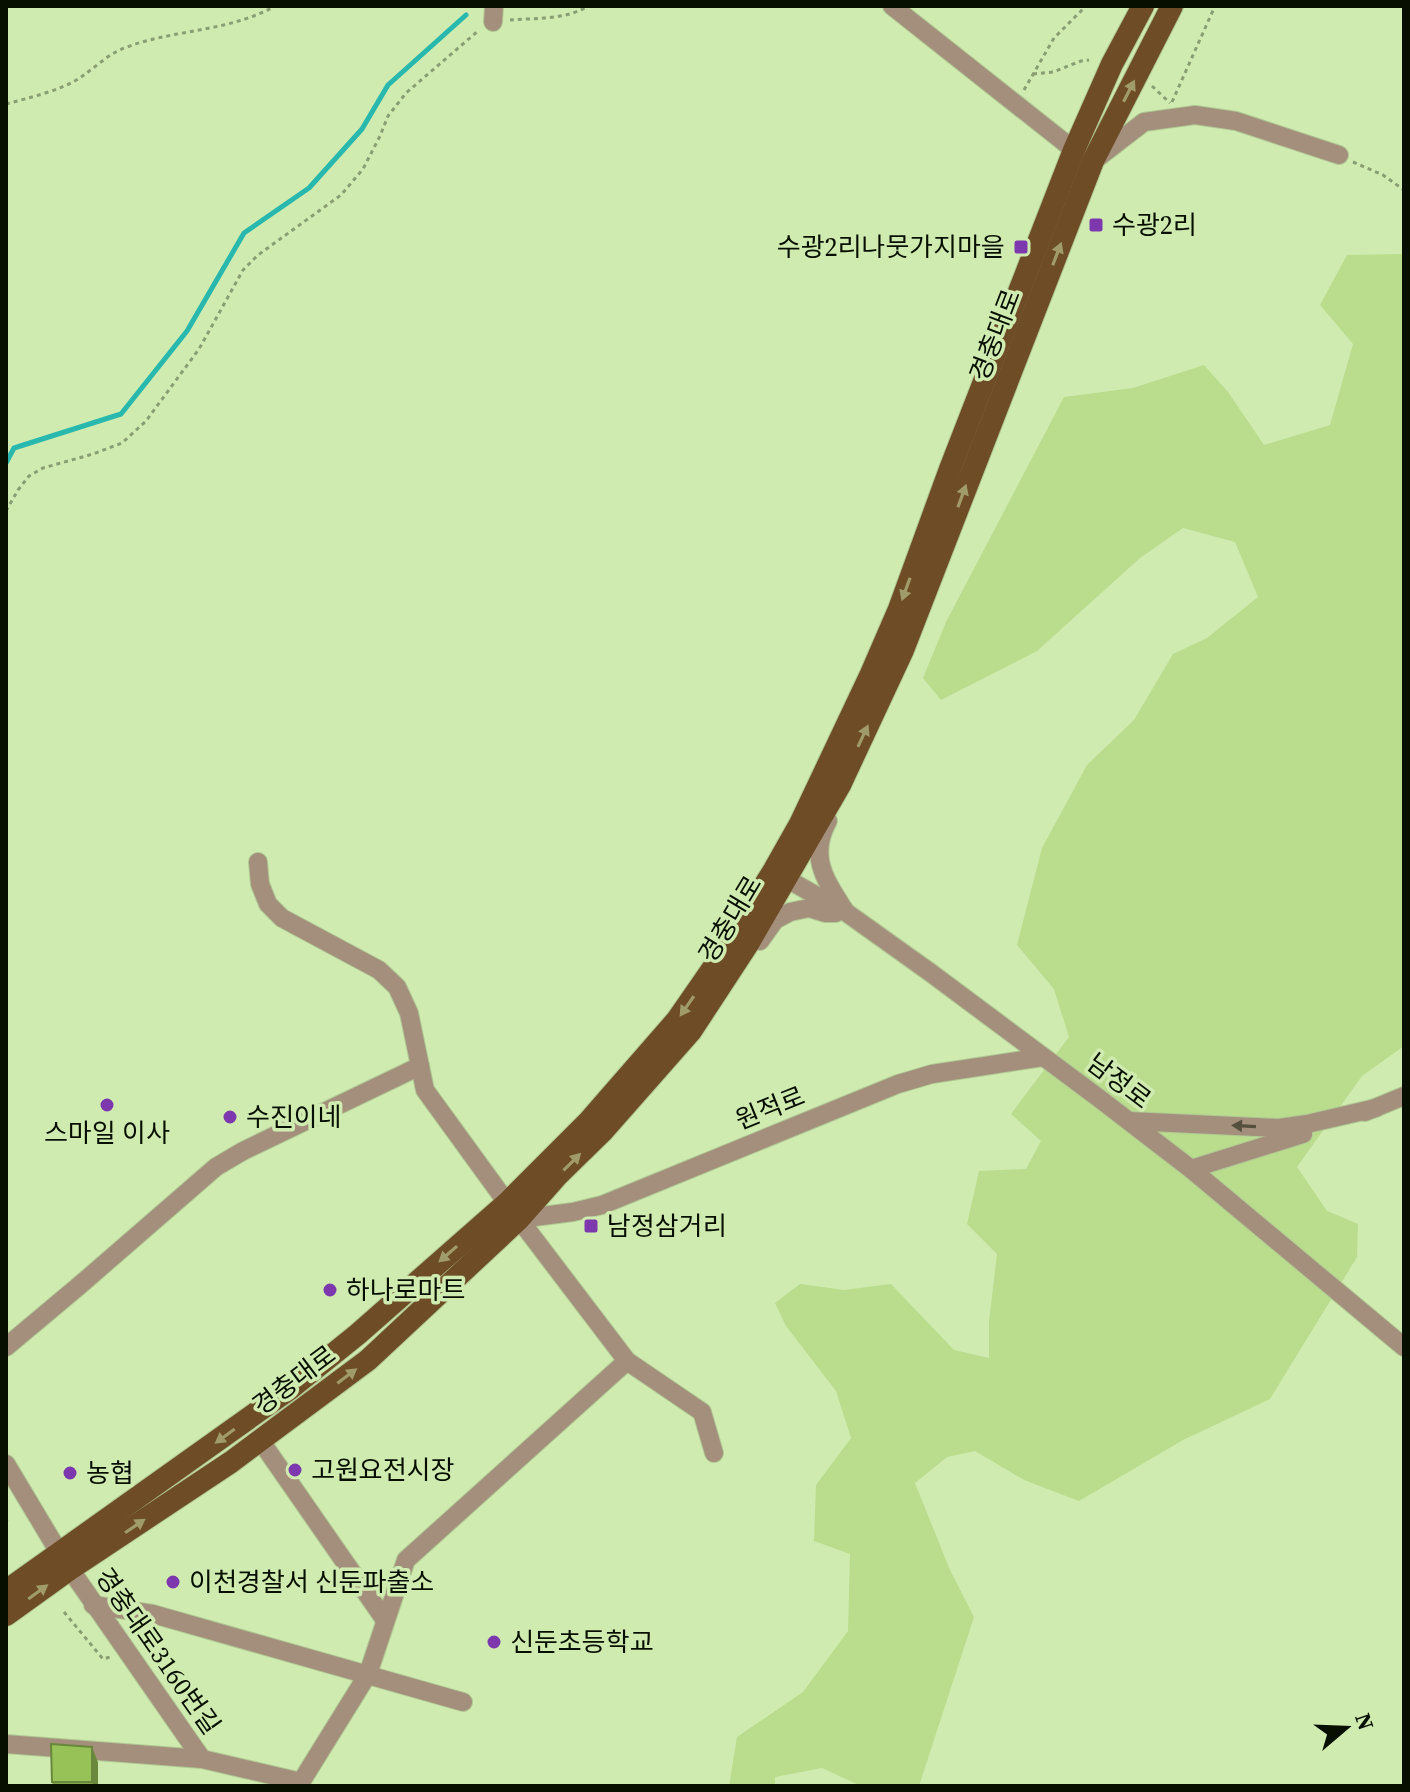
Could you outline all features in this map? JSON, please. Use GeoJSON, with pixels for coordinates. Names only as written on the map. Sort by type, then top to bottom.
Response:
{"type":"FeatureCollection","features":[{"type":"Feature","properties":{"kind":"main road","name":"경충대로"},"geometry":{"type":"LineString","coordinates":[[6,1591],[65,1561],[260,1440],[368,1360],[513,1211],[677,1020],[840,785],[903,650],[1084,155],[1112,64],[1143,6]]}},
{"type":"Feature","properties":{"kind":"main road","name":"경충대로"},"geometry":{"type":"LineString","coordinates":[[6,1615],[65,1561],[291,1388],[557,1176],[602,1132],[691,1031],[732,970],[781,874],[800,824],[899,609],[950,469],[1084,155],[1172,6]]}},
{"type":"Feature","properties":{"kind":"street"},"geometry":{"type":"LineString","coordinates":[[892,6],[1084,155],[1144,122],[1195,115],[1236,121],[1339,155]]}},
{"type":"Feature","properties":{"kind":"street"},"geometry":{"type":"LineString","coordinates":[[840,785],[841,800],[825,827],[818,860],[830,887],[847,913]]}},
{"type":"Feature","properties":{"kind":"street"},"geometry":{"type":"LineString","coordinates":[[258,862],[260,884],[268,904],[282,918],[379,970],[397,987],[409,1013],[425,1090],[627,1361],[702,1412],[714,1453]]}},
{"type":"Feature","properties":{"kind":"street","name":"남정로"},"geometry":{"type":"LineString","coordinates":[[781,874],[847,913],[1128,1121],[1191,1169],[1404,1347]]}},
{"type":"Feature","properties":{"kind":"street"},"geometry":{"type":"LineString","coordinates":[[732,970],[742,967],[775,920],[790,912],[809,908],[825,913],[847,913]]}},
{"type":"Feature","properties":{"kind":"street","name":"원적로"},"geometry":{"type":"LineString","coordinates":[[513,1211],[573,1212],[602,1205],[898,1084],[970,1066],[1043,1057]]}},
{"type":"Feature","properties":{"kind":"street"},"geometry":{"type":"LineString","coordinates":[[6,1347],[216,1167],[420,1066]]}},
{"type":"Feature","properties":{"kind":"street"},"geometry":{"type":"LineString","coordinates":[[1191,1169],[1339,1122],[1404,1096]]}},
{"type":"Feature","properties":{"kind":"street"},"geometry":{"type":"LineString","coordinates":[[1128,1121],[1279,1128],[1376,1108]]}},
{"type":"Feature","properties":{"kind":"street"},"geometry":{"type":"LineString","coordinates":[[300,1784],[368,1674],[406,1560],[627,1361]]}},
{"type":"Feature","properties":{"kind":"street"},"geometry":{"type":"LineString","coordinates":[[260,1440],[385,1620]]}},
{"type":"Feature","properties":{"kind":"street","name":"경충대로3160번길"},"geometry":{"type":"LineString","coordinates":[[6,1464],[93,1605],[202,1759],[300,1784]]}},
{"type":"Feature","properties":{"kind":"street"},"geometry":{"type":"LineString","coordinates":[[93,1605],[153,1614],[463,1702]]}},
{"type":"Feature","properties":{"kind":"street"},"geometry":{"type":"LineString","coordinates":[[6,1744],[202,1759]]}},
{"type":"Feature","properties":{"kind":"path"},"geometry":{"type":"LineString","coordinates":[[6,104],[80,79],[99,62],[125,47],[219,27],[259,15],[275,6]]}},
{"type":"Feature","properties":{"kind":"path"},"geometry":{"type":"LineString","coordinates":[[6,511],[29,476],[43,468],[122,443],[146,421],[199,349],[243,270],[258,255],[341,195],[363,169],[388,116],[406,93],[494,14],[566,15],[588,6]]}},
{"type":"Feature","properties":{"kind":"path"},"geometry":{"type":"LineString","coordinates":[[1016,104],[1054,38],[1086,6]]}},
{"type":"Feature","properties":{"kind":"path"},"geometry":{"type":"LineString","coordinates":[[1152,86],[1171,105],[1215,6]]}},
{"type":"Feature","properties":{"kind":"path"},"geometry":{"type":"LineString","coordinates":[[1033,74],[1053,72],[1089,60]]}},
{"type":"Feature","properties":{"kind":"path"},"geometry":{"type":"LineString","coordinates":[[1339,155],[1383,175],[1404,190]]}},
{"type":"Feature","properties":{"kind":"path"},"geometry":{"type":"LineString","coordinates":[[64,1612],[103,1659],[126,1652]]}},
{"type":"Feature","properties":{"kind":"green space"},"geometry":{"type":"Polygon","coordinates":[[[1404,254],[1404,1046],[1362,1076],[1297,1167],[1327,1211],[1358,1224],[1357,1257],[1270,1399],[1183,1440],[1079,1501],[1024,1480],[975,1451],[947,1457],[915,1483],[950,1570],[974,1617],[919,1786],[861,1786],[822,1768],[775,1777],[775,1786],[729,1786],[737,1737],[803,1692],[848,1631],[850,1554],[814,1541],[816,1485],[851,1438],[836,1391],[786,1326],[775,1303],[800,1284],[844,1290],[891,1284],[954,1350],[989,1358],[989,1322],[997,1254],[967,1224],[979,1171],[1026,1169],[1041,1141],[1011,1114],[1069,1037],[1054,989],[1017,945],[1042,848],[1087,765],[1134,720],[1173,654],[1207,638],[1258,597],[1235,542],[1183,528],[1140,558],[1037,651],[941,700],[923,678],[946,622],[1064,397],[1133,388],[1204,365],[1228,392],[1264,445],[1330,425],[1353,344],[1320,305],[1347,255],[1404,254]]]}},
{"type":"Feature","properties":{"kind":"building"},"geometry":{"type":"Polygon","coordinates":[[[51,1744],[92,1747],[92,1782],[52,1782],[51,1744]]]}},
{"type":"Feature","properties":{"kind":"waterway"},"geometry":{"type":"LineString","coordinates":[[6,463],[14,448],[121,414],[187,331],[244,233],[309,188],[362,129],[388,85],[466,15]]}},
{"type":"Feature","properties":{"kind":"place","name":"수광2리"},"geometry":{"type":"Point","coordinates":[1096,225]}},
{"type":"Feature","properties":{"kind":"place","name":"수광2리나뭇가지마을"},"geometry":{"type":"Point","coordinates":[1021,247]}},
{"type":"Feature","properties":{"kind":"place","name":"스마일 이사"},"geometry":{"type":"Point","coordinates":[107,1105]}},
{"type":"Feature","properties":{"kind":"place","name":"수진이네"},"geometry":{"type":"Point","coordinates":[230,1117]}},
{"type":"Feature","properties":{"kind":"place","name":"남정삼거리"},"geometry":{"type":"Point","coordinates":[591,1226]}},
{"type":"Feature","properties":{"kind":"place","name":"하나로마트"},"geometry":{"type":"Point","coordinates":[330,1290]}},
{"type":"Feature","properties":{"kind":"place","name":"고원요전시장"},"geometry":{"type":"Point","coordinates":[295,1470]}},
{"type":"Feature","properties":{"kind":"place","name":"농협"},"geometry":{"type":"Point","coordinates":[70,1473]}},
{"type":"Feature","properties":{"kind":"place","name":"이천경찰서 신둔파출소"},"geometry":{"type":"Point","coordinates":[173,1582]}},
{"type":"Feature","properties":{"kind":"place","name":"신둔초등학교"},"geometry":{"type":"Point","coordinates":[494,1642]}}]}
